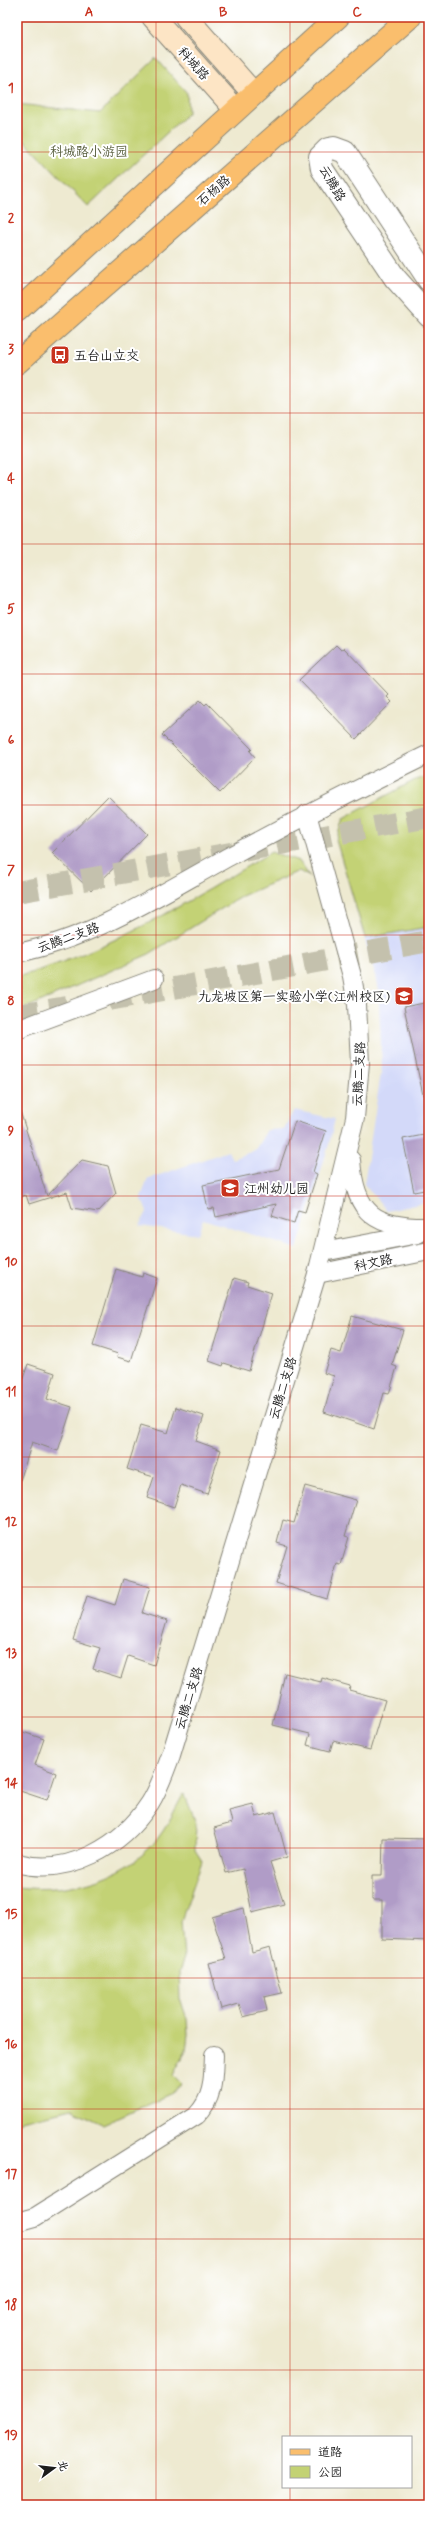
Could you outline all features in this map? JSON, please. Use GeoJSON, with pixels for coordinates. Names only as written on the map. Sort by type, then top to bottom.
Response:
{"type":"FeatureCollection","features":[{"type":"Feature","properties":{"kind":"main road","name":"科城路"},"geometry":{"type":"LineString","coordinates":[[152,17],[235,109]]}},
{"type":"Feature","properties":{"kind":"main road","name":"科城路"},"geometry":{"type":"LineString","coordinates":[[186,17],[253,92]]}},
{"type":"Feature","properties":{"kind":"main road"},"geometry":{"type":"LineString","coordinates":[[17,311],[253,92],[338,17]]}},
{"type":"Feature","properties":{"kind":"main road","name":"石杨路"},"geometry":{"type":"LineString","coordinates":[[17,363],[410,17]]}},
{"type":"Feature","properties":{"kind":"street","name":"云腾路"},"geometry":{"type":"LineString","coordinates":[[429,280],[345,152],[334,148],[323,152],[320,157],[322,169],[395,278],[429,316]]}},
{"type":"Feature","properties":{"kind":"street","name":"云腾二支路"},"geometry":{"type":"LineString","coordinates":[[17,953],[56,944],[116,918],[308,814],[429,754]]}},
{"type":"Feature","properties":{"kind":"street","name":"云腾二支路"},"geometry":{"type":"LineString","coordinates":[[17,1863],[43,1866],[84,1858],[105,1849],[124,1834],[151,1802],[170,1755],[323,1252],[350,1145],[357,1104],[360,1063],[357,1004],[352,976],[308,814]]}},
{"type":"Feature","properties":{"kind":"street"},"geometry":{"type":"LineString","coordinates":[[17,1030],[154,979]]}},
{"type":"Feature","properties":{"kind":"street"},"geometry":{"type":"LineString","coordinates":[[350,1145],[352,1181],[366,1209],[376,1219],[389,1225],[406,1228],[429,1227]]}},
{"type":"Feature","properties":{"kind":"street","name":"科文路"},"geometry":{"type":"LineString","coordinates":[[323,1252],[429,1232]]}},
{"type":"Feature","properties":{"kind":"street","name":"科文路"},"geometry":{"type":"LineString","coordinates":[[316,1274],[429,1251]]}},
{"type":"Feature","properties":{"kind":"street"},"geometry":{"type":"LineString","coordinates":[[17,2222],[35,2217],[197,2115],[206,2103],[212,2090],[214,2055]]}},
{"type":"Feature","properties":{"kind":"shaded area","name":"九龙坡区第一实验小学(江州校区)"},"geometry":{"type":"Polygon","coordinates":[[[429,776],[429,1202],[387,1211],[364,1184],[382,1066],[378,985],[336,840],[343,819],[415,780],[429,776]]]}},
{"type":"Feature","properties":{"kind":"shaded area","name":"江州幼儿园"},"geometry":{"type":"Polygon","coordinates":[[[294,1110],[335,1119],[329,1144],[297,1249],[203,1219],[198,1234],[139,1226],[147,1212],[141,1197],[148,1179],[228,1151],[232,1159],[255,1150],[267,1130],[284,1129],[294,1110]]]}},
{"type":"Feature","properties":{"kind":"green space","name":"科城路小游园"},"geometry":{"type":"Polygon","coordinates":[[[156,58],[187,93],[188,113],[88,207],[17,133],[17,104],[100,113],[156,58]]]}},
{"type":"Feature","properties":{"kind":"green space"},"geometry":{"type":"Polygon","coordinates":[[[429,776],[429,927],[365,938],[336,840],[343,819],[415,780],[429,776]]]}},
{"type":"Feature","properties":{"kind":"green space"},"geometry":{"type":"Polygon","coordinates":[[[271,852],[299,861],[310,877],[299,871],[242,896],[149,954],[17,1012],[17,977],[51,966],[117,939],[210,889],[271,852]]]}},
{"type":"Feature","properties":{"kind":"green space"},"geometry":{"type":"Polygon","coordinates":[[[184,1793],[196,1823],[195,1850],[202,1861],[181,1921],[184,1958],[179,1971],[180,1998],[187,2019],[188,2034],[186,2051],[173,2075],[182,2084],[172,2093],[103,2124],[71,2109],[17,2122],[17,1887],[37,1889],[79,1885],[118,1871],[135,1861],[150,1847],[163,1831],[184,1793]]]}},
{"type":"Feature","properties":{"kind":"building"},"geometry":{"type":"Polygon","coordinates":[[[336,645],[341,650],[344,648],[389,695],[387,697],[392,702],[356,739],[299,680],[336,645]]]}},
{"type":"Feature","properties":{"kind":"building"},"geometry":{"type":"Polygon","coordinates":[[[200,700],[205,705],[207,703],[252,749],[250,751],[255,757],[220,793],[162,735],[200,700]]]}},
{"type":"Feature","properties":{"kind":"building"},"geometry":{"type":"Polygon","coordinates":[[[108,796],[147,834],[91,891],[52,853],[108,796]]]}},
{"type":"Feature","properties":{"kind":"building"},"geometry":{"type":"Polygon","coordinates":[[[429,1002],[429,1094],[423,1095],[404,1007],[429,1002]]]}},
{"type":"Feature","properties":{"kind":"building"},"geometry":{"type":"Polygon","coordinates":[[[20,1111],[47,1196],[82,1160],[108,1166],[116,1193],[98,1212],[72,1208],[67,1192],[29,1204],[26,1195],[17,1198],[17,1112],[20,1111]]]}},
{"type":"Feature","properties":{"kind":"building"},"geometry":{"type":"Polygon","coordinates":[[[295,1121],[326,1131],[313,1172],[317,1174],[305,1212],[298,1210],[294,1223],[272,1216],[276,1204],[216,1217],[214,1208],[208,1209],[203,1185],[279,1169],[295,1121]]]}},
{"type":"Feature","properties":{"kind":"building"},"geometry":{"type":"Polygon","coordinates":[[[429,1134],[429,1189],[414,1192],[403,1139],[429,1134]]]}},
{"type":"Feature","properties":{"kind":"building"},"geometry":{"type":"Polygon","coordinates":[[[116,1269],[142,1277],[143,1273],[157,1278],[131,1361],[117,1357],[118,1354],[93,1346],[116,1269]]]}},
{"type":"Feature","properties":{"kind":"building"},"geometry":{"type":"Polygon","coordinates":[[[234,1278],[248,1282],[247,1285],[272,1293],[249,1371],[224,1363],[223,1366],[209,1361],[234,1278]]]}},
{"type":"Feature","properties":{"kind":"building"},"geometry":{"type":"Polygon","coordinates":[[[352,1316],[403,1330],[392,1365],[397,1367],[389,1394],[384,1393],[374,1429],[324,1412],[334,1376],[324,1373],[331,1350],[341,1353],[352,1316]]]}},
{"type":"Feature","properties":{"kind":"building"},"geometry":{"type":"Polygon","coordinates":[[[28,1364],[55,1373],[47,1399],[72,1407],[58,1451],[32,1442],[20,1481],[17,1481],[17,1390],[19,1390],[28,1364]]]}},
{"type":"Feature","properties":{"kind":"building"},"geometry":{"type":"Polygon","coordinates":[[[176,1407],[204,1416],[196,1441],[221,1450],[207,1494],[181,1485],[174,1507],[147,1498],[154,1477],[127,1469],[141,1425],[168,1433],[176,1407]]]}},
{"type":"Feature","properties":{"kind":"building"},"geometry":{"type":"Polygon","coordinates":[[[305,1486],[356,1500],[345,1536],[349,1537],[341,1565],[337,1564],[327,1599],[276,1583],[287,1546],[277,1543],[283,1520],[294,1523],[305,1486]]]}},
{"type":"Feature","properties":{"kind":"building"},"geometry":{"type":"Polygon","coordinates":[[[123,1579],[150,1587],[142,1613],[167,1621],[154,1665],[128,1656],[121,1678],[93,1669],[100,1648],[73,1640],[87,1596],[115,1605],[123,1579]]]}},
{"type":"Feature","properties":{"kind":"building"},"geometry":{"type":"Polygon","coordinates":[[[285,1673],[321,1682],[322,1678],[350,1686],[349,1690],[385,1700],[370,1750],[333,1741],[330,1751],[307,1745],[310,1734],[273,1725],[285,1673]]]}},
{"type":"Feature","properties":{"kind":"building"},"geometry":{"type":"Polygon","coordinates":[[[17,1730],[44,1739],[35,1765],[56,1773],[47,1800],[17,1790],[17,1730]]]}},
{"type":"Feature","properties":{"kind":"building"},"geometry":{"type":"Polygon","coordinates":[[[253,1804],[256,1817],[275,1812],[287,1857],[270,1862],[284,1904],[252,1912],[243,1869],[226,1873],[214,1828],[232,1823],[229,1810],[253,1804]]]}},
{"type":"Feature","properties":{"kind":"building"},"geometry":{"type":"Polygon","coordinates":[[[383,1838],[429,1839],[429,1941],[382,1939],[382,1900],[372,1900],[372,1876],[382,1876],[383,1838]]]}},
{"type":"Feature","properties":{"kind":"building"},"geometry":{"type":"Polygon","coordinates":[[[244,1908],[252,1952],[270,1947],[282,1993],[264,1997],[267,2011],[243,2017],[239,2004],[221,2009],[209,1963],[226,1959],[212,1917],[244,1908]]]}},
{"type":"Feature","properties":{"kind":"tunnel"},"geometry":{"type":"LineString","coordinates":[[17,892],[429,817]]}},
{"type":"Feature","properties":{"kind":"tunnel"},"geometry":{"type":"LineString","coordinates":[[109,1000],[429,941]]}},
{"type":"Feature","properties":{"kind":"tunnel"},"geometry":{"type":"LineString","coordinates":[[17,1015],[67,1007]]}},
{"type":"Feature","properties":{"kind":"place","name":"五台山立交"},"geometry":{"type":"Point","coordinates":[60,355]}},
{"type":"Feature","properties":{"kind":"place","name":"九龙坡区第一实验小学(江州校区)"},"geometry":{"type":"Point","coordinates":[404,996]}},
{"type":"Feature","properties":{"kind":"place","name":"江州幼儿园"},"geometry":{"type":"Point","coordinates":[230,1188]}}]}
